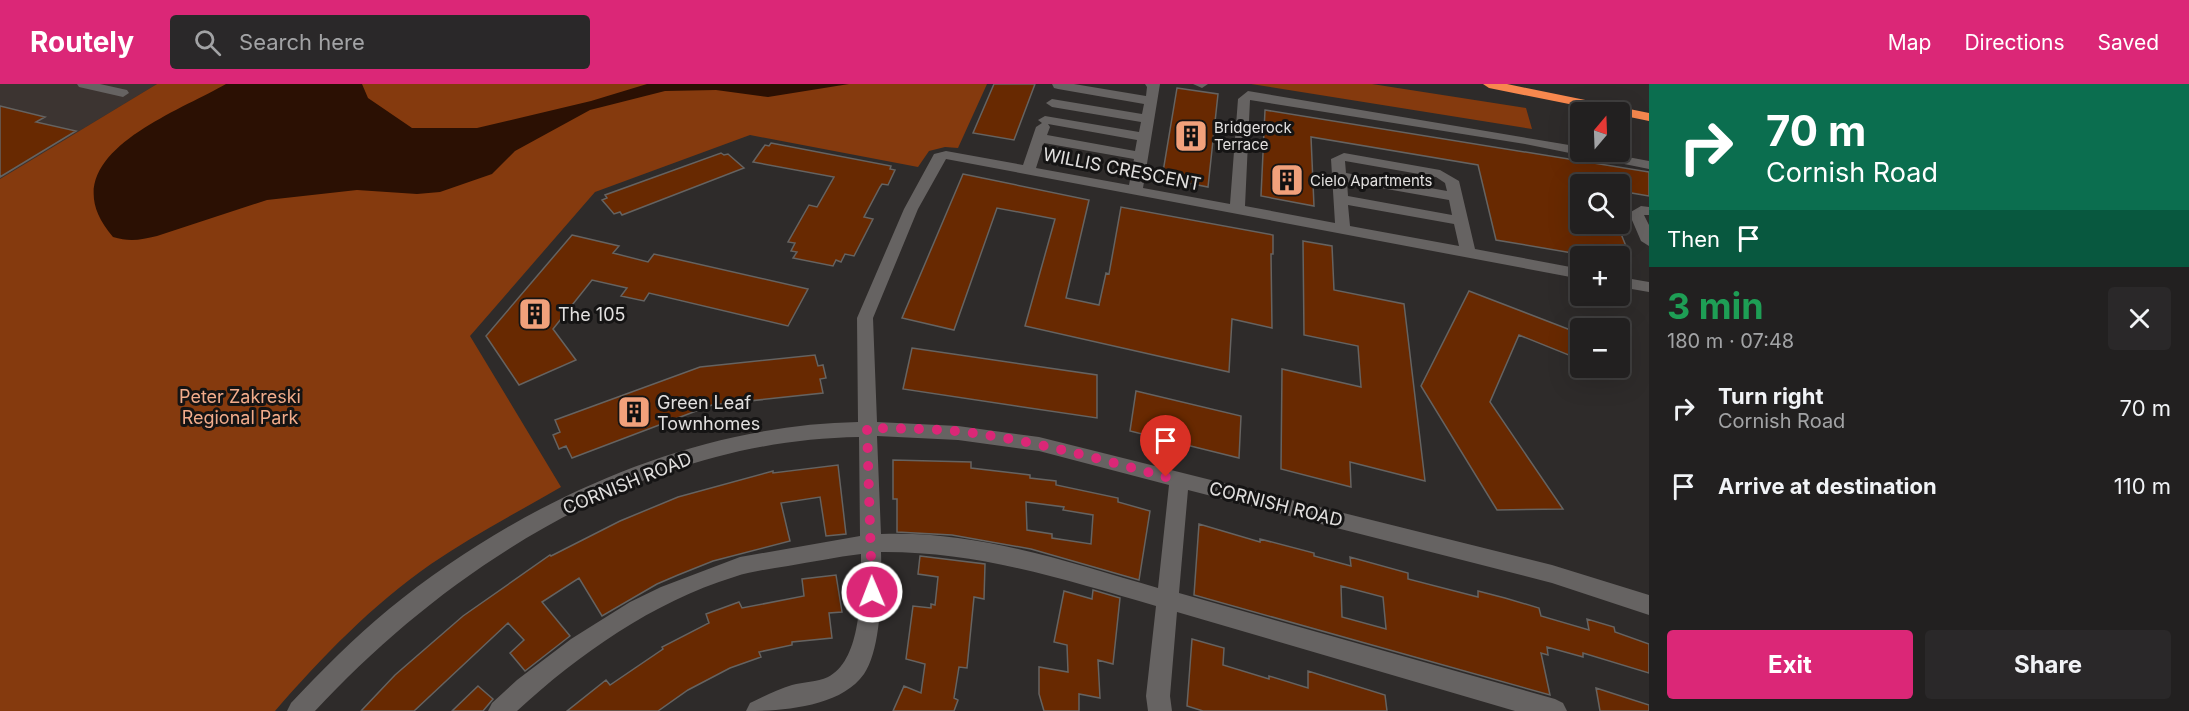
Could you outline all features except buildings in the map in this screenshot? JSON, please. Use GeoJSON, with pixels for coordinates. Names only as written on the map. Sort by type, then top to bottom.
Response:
{"type":"FeatureCollection","features":[{"type":"Feature","properties":{"kind":"highway"},"geometry":{"type":"LineString","coordinates":[[1491,84],[1649,112]]}},
{"type":"Feature","properties":{"kind":"highway"},"geometry":{"type":"LineString","coordinates":[[1491,84],[1649,117]]}},
{"type":"Feature","properties":{"kind":"street"},"geometry":{"type":"LineString","coordinates":[[83,84],[123,89]]}},
{"type":"Feature","properties":{"kind":"street"},"geometry":{"type":"LineString","coordinates":[[1135,191],[1153,84]]}},
{"type":"Feature","properties":{"kind":"street"},"geometry":{"type":"LineString","coordinates":[[1029,171],[1058,85],[1151,101]]}},
{"type":"Feature","properties":{"kind":"street"},"geometry":{"type":"LineString","coordinates":[[1237,210],[1244,99],[1248,95],[1570,149]]}},
{"type":"Feature","properties":{"kind":"street"},"geometry":{"type":"LineString","coordinates":[[1052,103],[1148,119]]}},
{"type":"Feature","properties":{"kind":"street"},"geometry":{"type":"LineString","coordinates":[[1045,120],[1144,137]]}},
{"type":"Feature","properties":{"kind":"street"},"geometry":{"type":"LineString","coordinates":[[1039,138],[1141,156]]}},
{"type":"Feature","properties":{"kind":"street","name":"WILLIS CRESCENT"},"geometry":{"type":"LineString","coordinates":[[758,711],[790,697],[835,686],[856,666],[866,638],[872,592],[872,544],[867,428],[866,318],[911,209],[939,157],[946,155],[1570,272]]}},
{"type":"Feature","properties":{"kind":"street"},"geometry":{"type":"LineString","coordinates":[[1343,230],[1337,161],[1344,157],[1430,172],[1450,179],[1468,253]]}},
{"type":"Feature","properties":{"kind":"street"},"geometry":{"type":"LineString","coordinates":[[1630,161],[1649,165]]}},
{"type":"Feature","properties":{"kind":"street"},"geometry":{"type":"LineString","coordinates":[[1341,199],[1461,221]]}},
{"type":"Feature","properties":{"kind":"street"},"geometry":{"type":"LineString","coordinates":[[1648,235],[1636,213],[1641,210],[1649,211]]}},
{"type":"Feature","properties":{"kind":"street"},"geometry":{"type":"LineString","coordinates":[[1630,284],[1649,287]]}},
{"type":"Feature","properties":{"kind":"street","name":"CORNISH ROAD"},"geometry":{"type":"LineString","coordinates":[[299,711],[366,642],[410,604],[521,531],[594,493],[681,458],[764,438],[867,428],[933,429],[985,434],[1039,444],[1552,574],[1649,604]]}},
{"type":"Feature","properties":{"kind":"street"},"geometry":{"type":"LineString","coordinates":[[1160,711],[1158,696],[1179,480]]}},
{"type":"Feature","properties":{"kind":"street"},"geometry":{"type":"LineString","coordinates":[[500,711],[550,667],[606,628],[704,578],[734,567],[842,546],[872,544],[955,548],[1010,556],[1555,711]]}},
{"type":"Feature","properties":{"kind":"shaded area"},"geometry":{"type":"Polygon","coordinates":[[[0,84],[157,84],[0,179],[0,84]]]}},
{"type":"Feature","properties":{"kind":"shaded area"},"geometry":{"type":"Polygon","coordinates":[[[226,84],[362,84],[368,98],[412,128],[477,128],[591,101],[647,84],[849,84],[768,97],[716,90],[665,91],[590,110],[515,151],[492,174],[440,192],[417,194],[357,190],[267,200],[146,239],[124,240],[113,237],[96,209],[95,184],[105,162],[124,142],[149,125],[226,84]]]}},
{"type":"Feature","properties":{"kind":"green space","name":"Peter Zakreski Regional Park"},"geometry":{"type":"Polygon","coordinates":[[[157,84],[987,84],[958,148],[945,147],[929,151],[918,167],[750,135],[595,192],[470,336],[561,487],[431,564],[389,596],[348,633],[275,711],[0,711],[0,179],[157,84]]]}},
{"type":"Feature","properties":{"kind":"green space"},"geometry":{"type":"Polygon","coordinates":[[[1251,84],[1372,84],[1526,108],[1532,129],[1251,84]]]}},
{"type":"Feature","properties":{"kind":"place","name":"Bridgerock Terrace"},"geometry":{"type":"Point","coordinates":[1191,136]}},
{"type":"Feature","properties":{"kind":"place","name":"Cielo Apartments"},"geometry":{"type":"Point","coordinates":[1287,180]}},
{"type":"Feature","properties":{"kind":"place","name":"The 105"},"geometry":{"type":"Point","coordinates":[535,314]}},
{"type":"Feature","properties":{"kind":"place","name":"Green Leaf Townhomes"},"geometry":{"type":"Point","coordinates":[634,412]}},
{"type":"Feature","properties":{"kind":"route"},"geometry":{"type":"LineString","coordinates":[[872,592],[867,428],[933,429],[985,434],[1039,444],[1166,477]]}}]}
